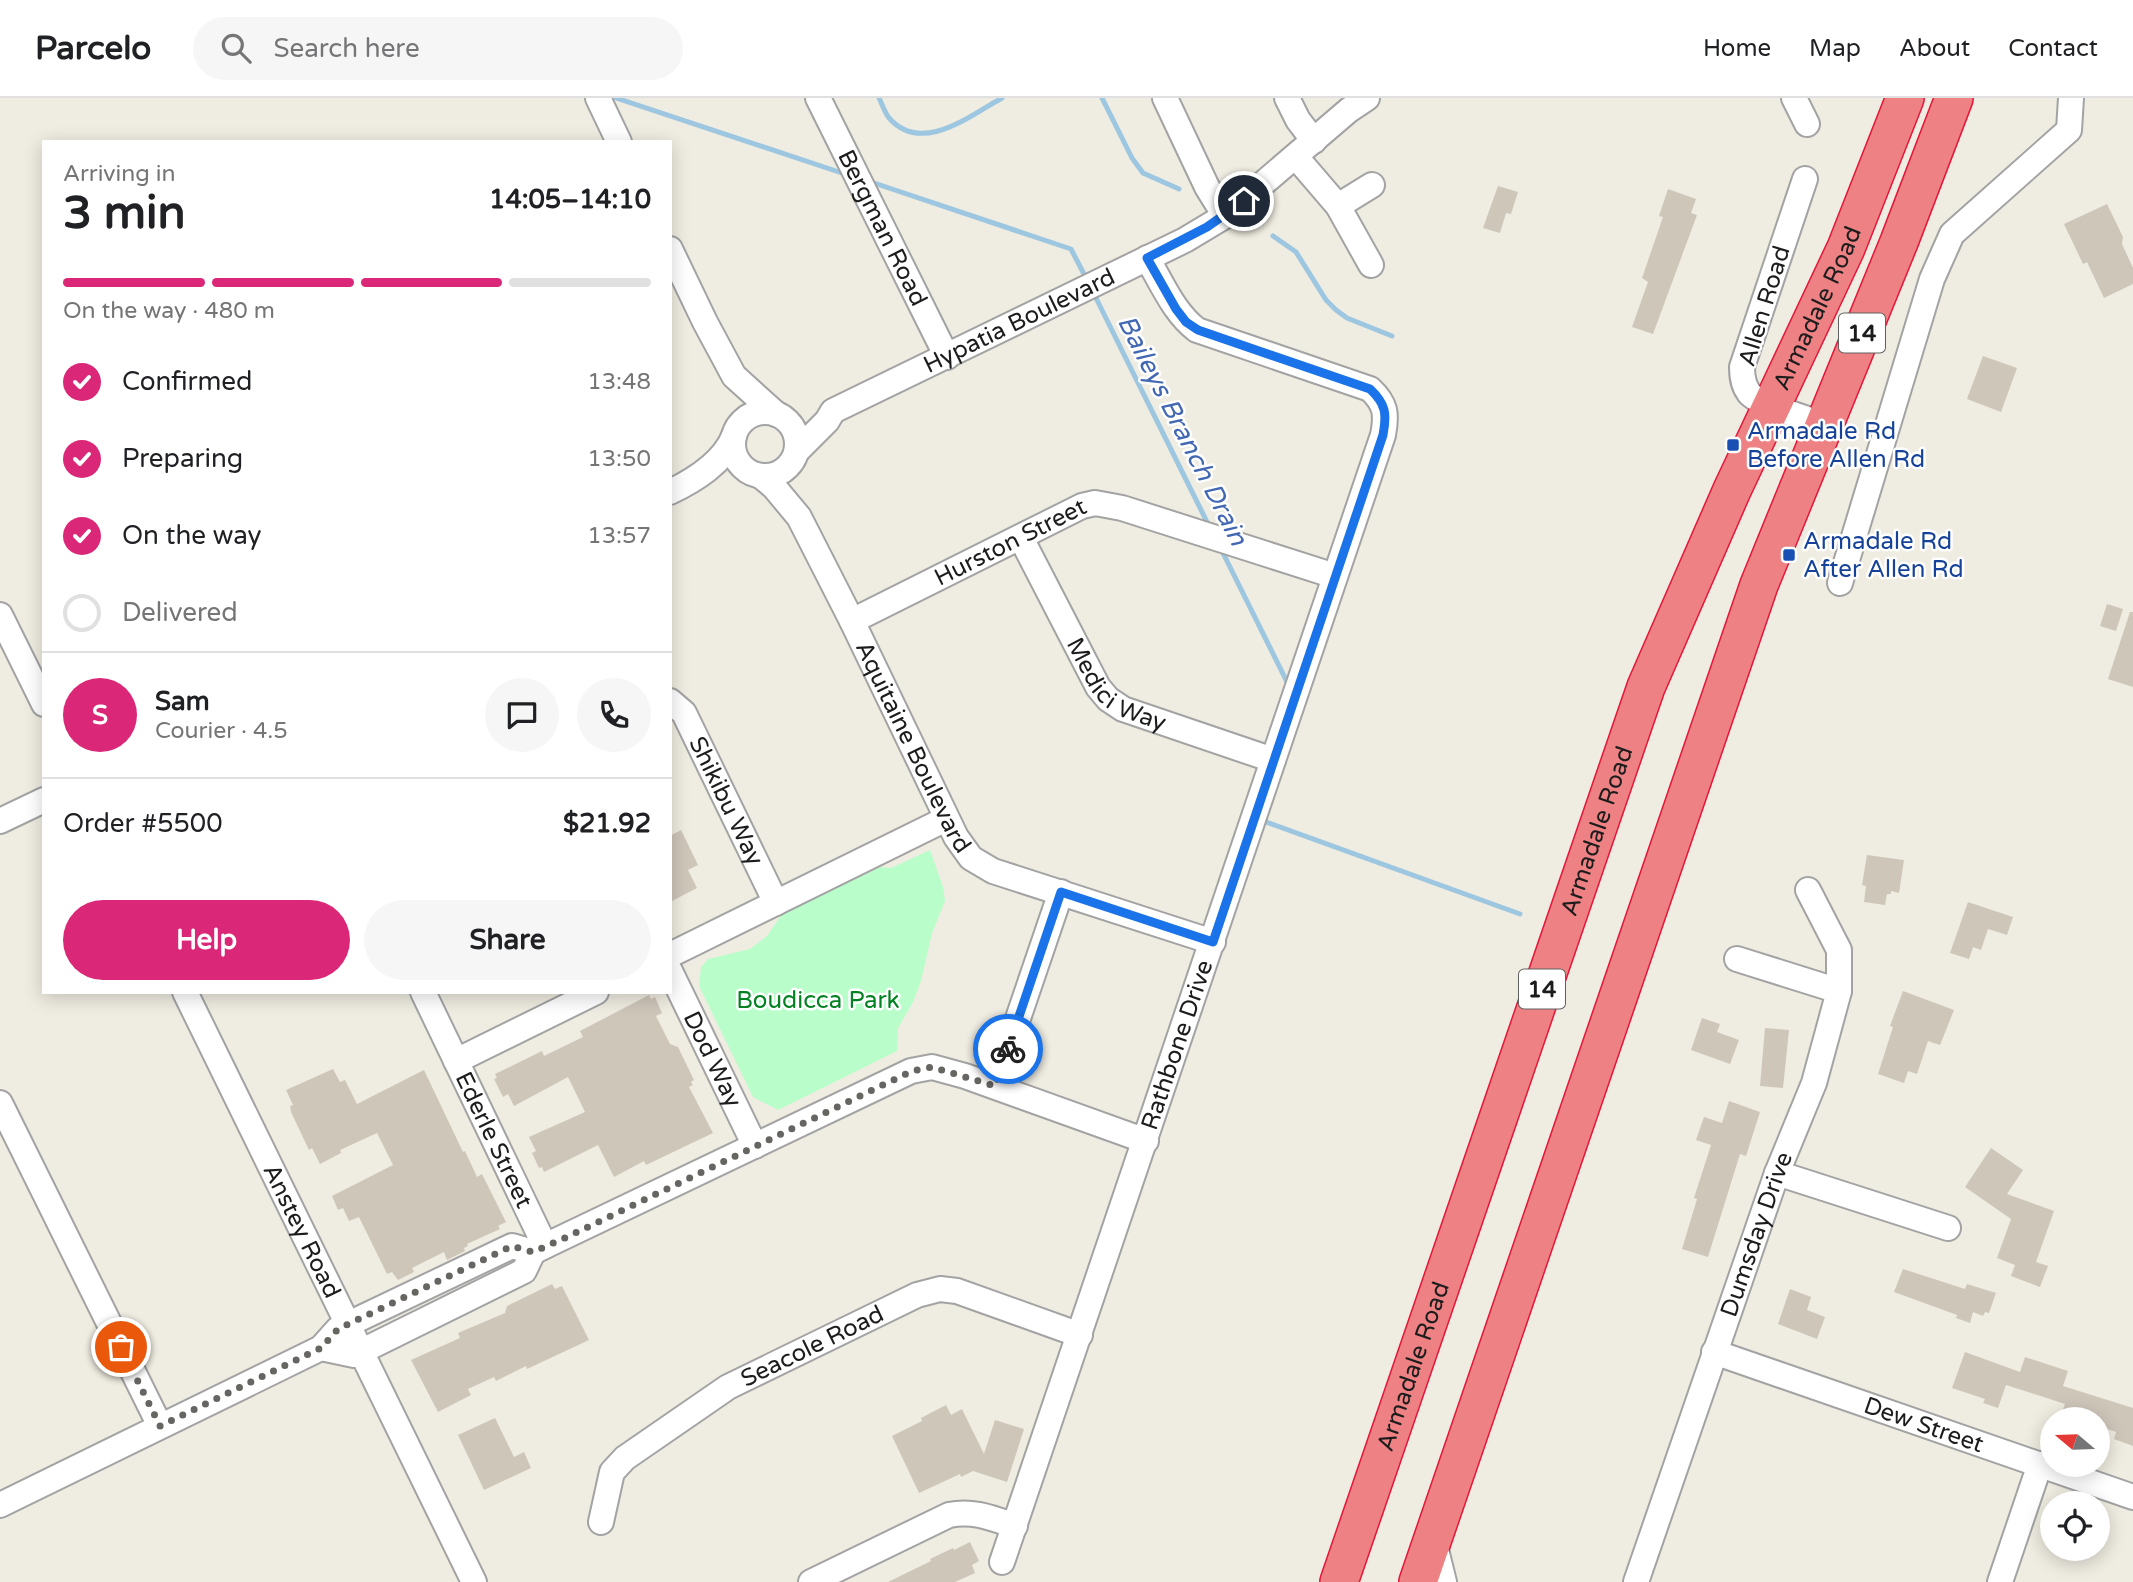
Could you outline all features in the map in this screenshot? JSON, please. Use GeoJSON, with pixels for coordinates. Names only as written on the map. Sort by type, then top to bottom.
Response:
{"type":"FeatureCollection","features":[{"type":"Feature","properties":{"kind":"highway","name":"Armadale Road"},"geometry":{"type":"LineString","coordinates":[[1339,1582],[1646,687],[1771,405],[1846,248],[1905,98]]}},
{"type":"Feature","properties":{"kind":"highway","name":"Armadale Road"},"geometry":{"type":"LineString","coordinates":[[1418,1582],[1759,586],[1954,98]]}},
{"type":"Feature","properties":{"kind":"street"},"geometry":{"type":"LineString","coordinates":[[598,98],[618,140]]}},
{"type":"Feature","properties":{"kind":"street","name":"Bergman Road"},"geometry":{"type":"LineString","coordinates":[[818,98],[947,357]]}},
{"type":"Feature","properties":{"kind":"street"},"geometry":{"type":"LineString","coordinates":[[1165,98],[1207,187],[1226,216]]}},
{"type":"Feature","properties":{"kind":"street"},"geometry":{"type":"LineString","coordinates":[[1287,98],[1298,120],[1305,149],[1371,265]]}},
{"type":"Feature","properties":{"kind":"street","name":"Hypatia Boulevard"},"geometry":{"type":"LineString","coordinates":[[795,456],[833,411],[1185,240],[1226,216],[1349,110],[1367,98]]}},
{"type":"Feature","properties":{"kind":"street"},"geometry":{"type":"LineString","coordinates":[[1794,98],[1807,124]]}},
{"type":"Feature","properties":{"kind":"street"},"geometry":{"type":"LineString","coordinates":[[1840,583],[1932,279],[1952,234],[2069,130],[2071,98]]}},
{"type":"Feature","properties":{"kind":"street","name":"Allen Road"},"geometry":{"type":"LineString","coordinates":[[1805,179],[1742,368],[1742,381],[1750,395],[1825,425]]}},
{"type":"Feature","properties":{"kind":"street"},"geometry":{"type":"LineString","coordinates":[[1338,206],[1372,185]]}},
{"type":"Feature","properties":{"kind":"street"},"geometry":{"type":"LineString","coordinates":[[672,253],[734,376],[794,429],[799,517]]}},
{"type":"Feature","properties":{"kind":"street","name":"Rathbone Drive"},"geometry":{"type":"LineString","coordinates":[[1002,1562],[1213,942],[1387,417],[1383,401],[1370,389],[1198,330],[1186,322],[1176,309],[1147,258]]}},
{"type":"Feature","properties":{"kind":"street"},"geometry":{"type":"LineString","coordinates":[[734,376],[732,389],[737,411],[735,454],[745,469],[774,486],[799,517]]}},
{"type":"Feature","properties":{"kind":"street","name":"Hypatia Boulevard"},"geometry":{"type":"LineString","coordinates":[[777,414],[797,415],[822,409],[833,411]]}},
{"type":"Feature","properties":{"kind":"street"},"geometry":{"type":"LineString","coordinates":[[672,491],[694,480],[718,459],[731,444],[740,425],[752,415],[768,412],[777,414]]}},
{"type":"Feature","properties":{"kind":"street"},"geometry":{"type":"LineString","coordinates":[[694,480],[735,474],[779,474],[795,456]]}},
{"type":"Feature","properties":{"kind":"street","name":"Hurston Street"},"geometry":{"type":"LineString","coordinates":[[852,621],[1070,511],[1095,503],[1122,508],[1335,576]]}},
{"type":"Feature","properties":{"kind":"street","name":"Aquitaine Boulevard"},"geometry":{"type":"LineString","coordinates":[[799,517],[852,621],[946,819],[971,858],[993,871],[1213,942]]}},
{"type":"Feature","properties":{"kind":"street","name":"Medici Way"},"geometry":{"type":"LineString","coordinates":[[1021,538],[1098,687],[1108,699],[1123,709],[1273,760]]}},
{"type":"Feature","properties":{"kind":"street"},"geometry":{"type":"LineString","coordinates":[[2,622],[42,700]]}},
{"type":"Feature","properties":{"kind":"street","name":"Shikibu Way"},"geometry":{"type":"LineString","coordinates":[[672,703],[684,713],[776,903]]}},
{"type":"Feature","properties":{"kind":"street"},"geometry":{"type":"LineString","coordinates":[[0,821],[42,801]]}},
{"type":"Feature","properties":{"kind":"street"},"geometry":{"type":"LineString","coordinates":[[672,954],[946,819]]}},
{"type":"Feature","properties":{"kind":"street","name":"Dumsday Drive"},"geometry":{"type":"LineString","coordinates":[[1636,1582],[1777,1173],[1814,1083],[1839,991],[1839,950],[1808,890]]}},
{"type":"Feature","properties":{"kind":"street"},"geometry":{"type":"LineString","coordinates":[[995,1086],[1061,892]]}},
{"type":"Feature","properties":{"kind":"street"},"geometry":{"type":"LineString","coordinates":[[1737,959],[1839,991]]}},
{"type":"Feature","properties":{"kind":"street","name":"Dod Way"},"geometry":{"type":"LineString","coordinates":[[672,975],[755,1146]]}},
{"type":"Feature","properties":{"kind":"street","name":"Anstey Road"},"geometry":{"type":"LineString","coordinates":[[186,994],[474,1582]]}},
{"type":"Feature","properties":{"kind":"street"},"geometry":{"type":"LineString","coordinates":[[423,994],[456,1061]]}},
{"type":"Feature","properties":{"kind":"street","name":"Ederle Street"},"geometry":{"type":"LineString","coordinates":[[539,1249],[456,1061],[592,994]]}},
{"type":"Feature","properties":{"kind":"street"},"geometry":{"type":"LineString","coordinates":[[321,1348],[354,1355],[361,1352],[524,1271],[539,1249],[912,1071],[932,1067],[995,1086],[1146,1141]]}},
{"type":"Feature","properties":{"kind":"street"},"geometry":{"type":"LineString","coordinates":[[0,1103],[160,1426]]}},
{"type":"Feature","properties":{"kind":"street"},"geometry":{"type":"LineString","coordinates":[[1777,1173],[1948,1228]]}},
{"type":"Feature","properties":{"kind":"street"},"geometry":{"type":"LineString","coordinates":[[0,1505],[321,1348],[338,1329],[512,1246],[539,1249]]}},
{"type":"Feature","properties":{"kind":"street","name":"Seacole Road"},"geometry":{"type":"LineString","coordinates":[[601,1522],[612,1472],[625,1458],[728,1387],[917,1295],[940,1289],[957,1291],[1080,1335]]}},
{"type":"Feature","properties":{"kind":"street","name":"Dew Street"},"geometry":{"type":"LineString","coordinates":[[1714,1352],[2040,1464]]}},
{"type":"Feature","properties":{"kind":"street"},"geometry":{"type":"LineString","coordinates":[[2000,1582],[2040,1464]]}},
{"type":"Feature","properties":{"kind":"street","name":"Dew Street"},"geometry":{"type":"LineString","coordinates":[[2077,1477],[2133,1497]]}},
{"type":"Feature","properties":{"kind":"street"},"geometry":{"type":"LineString","coordinates":[[811,1582],[949,1515],[965,1511],[1015,1526]]}},
{"type":"Feature","properties":{"kind":"street"},"geometry":{"type":"LineString","coordinates":[[1433,1538],[1444,1582]]}},
{"type":"Feature","properties":{"kind":"green space","name":"Boudicca Park"},"geometry":{"type":"Polygon","coordinates":[[[930,850],[945,901],[932,933],[921,981],[898,1028],[897,1051],[778,1110],[753,1097],[699,986],[701,967],[708,959],[750,949],[767,936],[782,914],[880,867],[891,868],[930,850]]]}},
{"type":"Feature","properties":{"kind":"building"},"geometry":{"type":"Polygon","coordinates":[[[1498,186],[1518,192],[1511,214],[1506,213],[1500,233],[1483,228],[1498,186]]]}},
{"type":"Feature","properties":{"kind":"building"},"geometry":{"type":"Polygon","coordinates":[[[1668,189],[1696,199],[1691,213],[1697,215],[1653,334],[1632,327],[1648,282],[1642,278],[1663,217],[1659,216],[1668,189]]]}},
{"type":"Feature","properties":{"kind":"building"},"geometry":{"type":"Polygon","coordinates":[[[2107,204],[2123,237],[2122,244],[2133,268],[2133,284],[2104,298],[2087,262],[2083,264],[2064,224],[2107,204]]]}},
{"type":"Feature","properties":{"kind":"building"},"geometry":{"type":"Polygon","coordinates":[[[1983,356],[2017,368],[2001,412],[1967,399],[1983,356]]]}},
{"type":"Feature","properties":{"kind":"building"},"geometry":{"type":"Polygon","coordinates":[[[2107,604],[2123,609],[2116,631],[2100,626],[2107,604]]]}},
{"type":"Feature","properties":{"kind":"building"},"geometry":{"type":"Polygon","coordinates":[[[2130,612],[2133,612],[2133,687],[2108,679],[2130,612]]]}},
{"type":"Feature","properties":{"kind":"building"},"geometry":{"type":"Polygon","coordinates":[[[681,830],[698,865],[688,870],[697,888],[672,901],[672,835],[681,830]]]}},
{"type":"Feature","properties":{"kind":"building"},"geometry":{"type":"Polygon","coordinates":[[[1867,855],[1904,860],[1899,893],[1891,891],[1891,894],[1887,894],[1885,905],[1864,902],[1866,886],[1862,885],[1867,855]]]}},
{"type":"Feature","properties":{"kind":"building"},"geometry":{"type":"Polygon","coordinates":[[[1968,902],[2013,917],[2007,935],[1988,929],[1981,950],[1973,947],[1969,959],[1950,953],[1968,902]]]}},
{"type":"Feature","properties":{"kind":"building"},"geometry":{"type":"Polygon","coordinates":[[[1903,991],[1954,1010],[1940,1045],[1928,1041],[1917,1074],[1908,1071],[1904,1083],[1878,1074],[1893,1027],[1890,1026],[1903,991]]]}},
{"type":"Feature","properties":{"kind":"building"},"geometry":{"type":"Polygon","coordinates":[[[649,995],[651,999],[655,997],[662,1013],[656,1016],[670,1044],[678,1047],[694,1080],[689,1087],[713,1133],[646,1165],[644,1161],[614,1177],[598,1145],[544,1172],[532,1153],[536,1151],[529,1137],[585,1112],[568,1077],[514,1106],[508,1094],[503,1097],[494,1079],[497,1078],[495,1074],[542,1051],[544,1056],[583,1037],[580,1031],[649,995]]]}},
{"type":"Feature","properties":{"kind":"building"},"geometry":{"type":"Polygon","coordinates":[[[1702,1018],[1720,1024],[1717,1032],[1739,1040],[1730,1064],[1691,1050],[1702,1018]]]}},
{"type":"Feature","properties":{"kind":"building"},"geometry":{"type":"Polygon","coordinates":[[[1765,1028],[1789,1030],[1783,1088],[1760,1086],[1765,1028]]]}},
{"type":"Feature","properties":{"kind":"building"},"geometry":{"type":"Polygon","coordinates":[[[333,1069],[340,1082],[345,1080],[357,1104],[424,1070],[463,1152],[465,1151],[477,1177],[482,1174],[506,1222],[498,1226],[500,1229],[467,1244],[465,1251],[447,1260],[444,1252],[412,1268],[414,1272],[398,1280],[392,1272],[387,1274],[359,1217],[349,1221],[343,1208],[338,1210],[332,1196],[393,1165],[377,1133],[340,1150],[341,1153],[320,1164],[312,1148],[309,1150],[291,1112],[290,1106],[293,1105],[286,1090],[333,1069]]]}},
{"type":"Feature","properties":{"kind":"building"},"geometry":{"type":"Polygon","coordinates":[[[1729,1101],[1760,1112],[1746,1156],[1740,1154],[1708,1257],[1682,1249],[1697,1199],[1694,1198],[1711,1145],[1696,1140],[1704,1117],[1722,1123],[1729,1101]]]}},
{"type":"Feature","properties":{"kind":"building"},"geometry":{"type":"Polygon","coordinates":[[[1991,1148],[2023,1170],[2007,1194],[2054,1211],[2036,1262],[2048,1266],[2040,1287],[2011,1276],[2015,1265],[1997,1258],[2011,1219],[1965,1187],[1991,1148]]]}},
{"type":"Feature","properties":{"kind":"building"},"geometry":{"type":"Polygon","coordinates":[[[1903,1269],[1965,1289],[1967,1284],[1996,1293],[1989,1313],[1985,1312],[1983,1316],[1973,1312],[1970,1323],[1956,1318],[1957,1315],[1894,1292],[1903,1269]]]}},
{"type":"Feature","properties":{"kind":"building"},"geometry":{"type":"Polygon","coordinates":[[[552,1284],[555,1289],[562,1286],[589,1340],[527,1369],[526,1366],[496,1381],[494,1377],[468,1389],[471,1395],[438,1412],[411,1360],[460,1338],[458,1333],[505,1313],[507,1306],[552,1284]]]}},
{"type":"Feature","properties":{"kind":"building"},"geometry":{"type":"Polygon","coordinates":[[[1790,1289],[1811,1297],[1807,1310],[1825,1317],[1817,1339],[1778,1324],[1790,1289]]]}},
{"type":"Feature","properties":{"kind":"building"},"geometry":{"type":"Polygon","coordinates":[[[1965,1352],[2020,1372],[2025,1357],[2068,1371],[2063,1386],[2133,1408],[2133,1446],[2114,1439],[2116,1432],[2110,1430],[2110,1407],[2064,1407],[2065,1404],[2006,1385],[1998,1408],[1983,1403],[1985,1399],[1952,1388],[1965,1352]]]}},
{"type":"Feature","properties":{"kind":"building"},"geometry":{"type":"Polygon","coordinates":[[[946,1405],[951,1415],[962,1409],[984,1454],[995,1420],[1024,1429],[1007,1482],[973,1471],[961,1477],[960,1474],[919,1493],[892,1436],[946,1405]]]}},
{"type":"Feature","properties":{"kind":"building"},"geometry":{"type":"Polygon","coordinates":[[[495,1418],[514,1457],[524,1452],[531,1468],[484,1490],[458,1435],[495,1418]]]}},
{"type":"Feature","properties":{"kind":"building"},"geometry":{"type":"Polygon","coordinates":[[[970,1542],[979,1561],[972,1565],[975,1573],[955,1582],[888,1582],[931,1561],[930,1559],[970,1542]]]}},
{"type":"Feature","properties":{"kind":"waterway","name":"Baileys Branch Drain"},"geometry":{"type":"LineString","coordinates":[[616,98],[845,174]]}},
{"type":"Feature","properties":{"kind":"waterway"},"geometry":{"type":"LineString","coordinates":[[879,98],[889,118],[902,129],[916,133],[945,129],[1002,98]]}},
{"type":"Feature","properties":{"kind":"waterway"},"geometry":{"type":"LineString","coordinates":[[1102,98],[1132,158],[1143,173],[1179,189]]}},
{"type":"Feature","properties":{"kind":"waterway","name":"Baileys Branch Drain"},"geometry":{"type":"LineString","coordinates":[[868,181],[1071,249],[1087,280]]}},
{"type":"Feature","properties":{"kind":"waterway"},"geometry":{"type":"LineString","coordinates":[[1273,236],[1296,252],[1326,300],[1336,310],[1347,318],[1392,336]]}},
{"type":"Feature","properties":{"kind":"waterway","name":"Baileys Branch Drain"},"geometry":{"type":"LineString","coordinates":[[1093,292],[1210,528]]}},
{"type":"Feature","properties":{"kind":"waterway","name":"Baileys Branch Drain"},"geometry":{"type":"LineString","coordinates":[[1221,549],[1290,688]]}},
{"type":"Feature","properties":{"kind":"waterway","name":"Baileys Branch Drain"},"geometry":{"type":"LineString","coordinates":[[1264,816],[1266,822],[1520,914]]}},
{"type":"Feature","properties":{"kind":"way so far"},"geometry":{"type":"LineString","coordinates":[[121,1347],[160,1426],[321,1348],[338,1329],[512,1246],[533,1252],[912,1071],[932,1067],[995,1086],[1008,1049]]}},
{"type":"Feature","properties":{"kind":"place","name":"Armadale Rd Before Allen Rd"},"geometry":{"type":"Point","coordinates":[1733,445]}},
{"type":"Feature","properties":{"kind":"place","name":"Armadale Rd After Allen Rd"},"geometry":{"type":"Point","coordinates":[1789,555]}},
{"type":"Feature","properties":{"kind":"route"},"geometry":{"type":"LineString","coordinates":[[1008,1049],[1061,892],[1213,942],[1383,435],[1387,417],[1383,401],[1370,389],[1198,330],[1186,322],[1176,309],[1147,258],[1226,216],[1244,201]]}}]}
